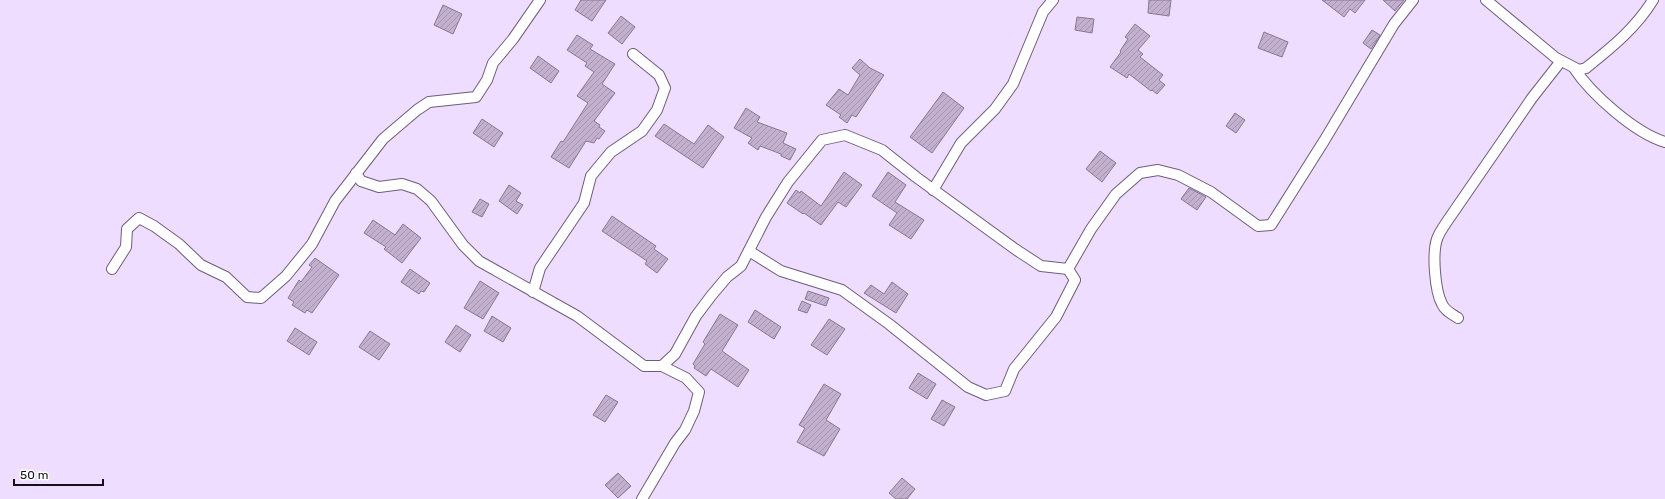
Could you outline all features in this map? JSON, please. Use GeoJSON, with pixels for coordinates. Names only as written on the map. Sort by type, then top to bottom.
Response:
{"type":"FeatureCollection","features":[{"type":"Feature","properties":{"kind":"street"},"geometry":{"type":"LineString","coordinates":[[112,269],[126,248],[127,229],[139,218],[154,226],[179,244],[200,265],[226,277],[247,297],[261,298],[286,276],[312,244],[335,201],[383,139],[416,110],[429,102],[476,97],[487,80],[493,63],[513,39],[540,0]]}},
{"type":"Feature","properties":{"kind":"street"},"geometry":{"type":"LineString","coordinates":[[933,190],[961,143],[995,109],[1013,84],[1043,12],[1053,0]]}},
{"type":"Feature","properties":{"kind":"street"},"geometry":{"type":"LineString","coordinates":[[1068,269],[1092,229],[1116,194],[1140,173],[1158,170],[1178,175],[1211,192],[1258,226],[1271,225],[1324,141],[1394,24],[1413,0]]}},
{"type":"Feature","properties":{"kind":"street"},"geometry":{"type":"LineString","coordinates":[[1486,0],[1561,61],[1579,70],[1586,68],[1622,39],[1646,11],[1652,0]]}},
{"type":"Feature","properties":{"kind":"street"},"geometry":{"type":"LineString","coordinates":[[533,292],[540,268],[584,203],[591,176],[611,152],[642,131],[657,110],[665,88],[659,75],[633,54]]}},
{"type":"Feature","properties":{"kind":"street"},"geometry":{"type":"LineString","coordinates":[[1458,318],[1444,308],[1439,296],[1435,248],[1437,239],[1448,220],[1532,98],[1561,61]]}},
{"type":"Feature","properties":{"kind":"street"},"geometry":{"type":"LineString","coordinates":[[1574,68],[1581,78],[1617,113],[1639,130],[1665,142]]}},
{"type":"Feature","properties":{"kind":"street"},"geometry":{"type":"LineString","coordinates":[[662,366],[675,354],[696,316],[727,277],[741,266],[766,217],[788,182],[822,140],[846,135],[882,150],[933,190],[1014,249],[1041,266],[1068,269]]}},
{"type":"Feature","properties":{"kind":"street"},"geometry":{"type":"LineString","coordinates":[[356,173],[361,181],[379,187],[402,184],[417,189],[431,200],[463,245],[479,261],[577,316],[644,366],[662,366],[686,378],[699,392],[694,411],[685,430],[675,443],[642,499]]}},
{"type":"Feature","properties":{"kind":"street"},"geometry":{"type":"LineString","coordinates":[[749,251],[781,271],[842,290],[889,324],[968,387],[986,395],[1005,391],[1014,369],[1056,317],[1075,280],[1068,269]]}},
{"type":"Feature","properties":{"kind":"building"},"geometry":{"type":"Polygon","coordinates":[[[581,0],[606,0],[592,21],[575,10],[581,0]]]}},
{"type":"Feature","properties":{"kind":"building"},"geometry":{"type":"Polygon","coordinates":[[[1149,0],[1171,0],[1169,16],[1148,13],[1149,0]]]}},
{"type":"Feature","properties":{"kind":"building"},"geometry":{"type":"Polygon","coordinates":[[[1322,0],[1365,0],[1355,13],[1350,9],[1344,17],[1322,0]]]}},
{"type":"Feature","properties":{"kind":"building"},"geometry":{"type":"Polygon","coordinates":[[[1383,0],[1404,0],[1395,11],[1383,0]]]}},
{"type":"Feature","properties":{"kind":"building"},"geometry":{"type":"Polygon","coordinates":[[[443,5],[462,14],[453,34],[434,25],[443,5]]]}},
{"type":"Feature","properties":{"kind":"building"},"geometry":{"type":"Polygon","coordinates":[[[621,16],[635,27],[622,44],[608,33],[621,16]]]}},
{"type":"Feature","properties":{"kind":"building"},"geometry":{"type":"Polygon","coordinates":[[[1077,17],[1094,19],[1092,33],[1075,30],[1077,17]]]}},
{"type":"Feature","properties":{"kind":"building"},"geometry":{"type":"Polygon","coordinates":[[[1135,24],[1150,36],[1138,50],[1143,54],[1140,57],[1163,75],[1159,80],[1165,85],[1157,94],[1129,74],[1127,78],[1110,67],[1128,39],[1125,37],[1135,24]]]}},
{"type":"Feature","properties":{"kind":"building"},"geometry":{"type":"Polygon","coordinates":[[[1372,30],[1380,35],[1371,49],[1363,43],[1372,30]]]}},
{"type":"Feature","properties":{"kind":"building"},"geometry":{"type":"Polygon","coordinates":[[[1264,32],[1288,42],[1282,57],[1258,48],[1264,32]]]}},
{"type":"Feature","properties":{"kind":"building"},"geometry":{"type":"Polygon","coordinates":[[[577,35],[593,45],[590,49],[615,64],[602,84],[615,93],[594,121],[605,131],[594,143],[586,141],[569,168],[551,157],[561,141],[563,142],[588,103],[577,96],[594,72],[585,66],[587,63],[567,50],[577,35]]]}},
{"type":"Feature","properties":{"kind":"building"},"geometry":{"type":"Polygon","coordinates":[[[538,56],[559,71],[551,83],[530,68],[538,56]]]}},
{"type":"Feature","properties":{"kind":"building"},"geometry":{"type":"Polygon","coordinates":[[[860,59],[870,68],[884,75],[856,117],[852,115],[847,123],[839,117],[841,115],[826,105],[839,89],[848,95],[860,75],[852,68],[860,59]]]}},
{"type":"Feature","properties":{"kind":"building"},"geometry":{"type":"Polygon","coordinates":[[[943,92],[964,108],[932,153],[910,137],[943,92]]]}},
{"type":"Feature","properties":{"kind":"building"},"geometry":{"type":"Polygon","coordinates":[[[746,108],[760,117],[757,122],[787,133],[783,143],[796,149],[790,160],[781,156],[781,154],[760,146],[758,150],[748,143],[752,138],[734,128],[746,108]]]}},
{"type":"Feature","properties":{"kind":"building"},"geometry":{"type":"Polygon","coordinates":[[[1235,113],[1245,120],[1236,133],[1226,126],[1235,113]]]}},
{"type":"Feature","properties":{"kind":"building"},"geometry":{"type":"Polygon","coordinates":[[[482,119],[503,133],[494,147],[473,133],[482,119]]]}},
{"type":"Feature","properties":{"kind":"building"},"geometry":{"type":"Polygon","coordinates":[[[664,124],[694,144],[708,125],[724,137],[703,168],[655,136],[664,124]]]}},
{"type":"Feature","properties":{"kind":"building"},"geometry":{"type":"Polygon","coordinates":[[[1100,151],[1116,163],[1102,182],[1086,169],[1100,151]]]}},
{"type":"Feature","properties":{"kind":"building"},"geometry":{"type":"Polygon","coordinates":[[[844,172],[862,185],[846,207],[838,202],[821,225],[787,203],[796,190],[800,193],[801,191],[821,206],[844,172]]]}},
{"type":"Feature","properties":{"kind":"building"},"geometry":{"type":"Polygon","coordinates":[[[888,172],[906,185],[895,202],[924,220],[911,239],[889,225],[897,213],[872,196],[888,172]]]}},
{"type":"Feature","properties":{"kind":"building"},"geometry":{"type":"Polygon","coordinates":[[[509,185],[521,193],[516,201],[523,205],[517,214],[499,201],[509,185]]]}},
{"type":"Feature","properties":{"kind":"building"},"geometry":{"type":"Polygon","coordinates":[[[1189,188],[1206,197],[1197,210],[1181,199],[1189,188]]]}},
{"type":"Feature","properties":{"kind":"building"},"geometry":{"type":"Polygon","coordinates":[[[480,199],[489,204],[482,217],[472,212],[480,199]]]}},
{"type":"Feature","properties":{"kind":"building"},"geometry":{"type":"Polygon","coordinates":[[[612,216],[656,246],[654,249],[668,259],[657,273],[645,264],[647,261],[602,231],[612,216]]]}},
{"type":"Feature","properties":{"kind":"building"},"geometry":{"type":"Polygon","coordinates":[[[373,220],[395,235],[403,224],[421,238],[402,263],[384,249],[386,247],[364,233],[373,220]]]}},
{"type":"Feature","properties":{"kind":"building"},"geometry":{"type":"Polygon","coordinates":[[[315,258],[339,275],[312,313],[307,310],[305,313],[292,305],[294,302],[288,298],[299,280],[301,282],[312,267],[309,265],[315,258]]]}},
{"type":"Feature","properties":{"kind":"building"},"geometry":{"type":"Polygon","coordinates":[[[410,269],[430,283],[424,292],[421,291],[419,294],[401,282],[410,269]]]}},
{"type":"Feature","properties":{"kind":"building"},"geometry":{"type":"Polygon","coordinates":[[[480,281],[499,293],[483,319],[464,308],[480,281]]]}},
{"type":"Feature","properties":{"kind":"building"},"geometry":{"type":"Polygon","coordinates":[[[892,282],[908,294],[896,313],[864,293],[871,285],[884,294],[892,282]]]}},
{"type":"Feature","properties":{"kind":"building"},"geometry":{"type":"Polygon","coordinates":[[[808,291],[829,298],[826,306],[805,299],[808,291]]]}},
{"type":"Feature","properties":{"kind":"building"},"geometry":{"type":"Polygon","coordinates":[[[802,301],[811,305],[807,313],[798,310],[802,301]]]}},
{"type":"Feature","properties":{"kind":"building"},"geometry":{"type":"Polygon","coordinates":[[[755,310],[781,327],[774,339],[748,322],[755,310]]]}},
{"type":"Feature","properties":{"kind":"building"},"geometry":{"type":"Polygon","coordinates":[[[720,314],[738,325],[722,351],[749,370],[738,387],[711,369],[706,376],[694,368],[695,366],[693,364],[705,344],[703,342],[720,314]]]}},
{"type":"Feature","properties":{"kind":"building"},"geometry":{"type":"Polygon","coordinates":[[[492,316],[511,328],[503,342],[484,331],[492,316]]]}},
{"type":"Feature","properties":{"kind":"building"},"geometry":{"type":"Polygon","coordinates":[[[829,319],[845,329],[827,355],[811,345],[829,319]]]}},
{"type":"Feature","properties":{"kind":"building"},"geometry":{"type":"Polygon","coordinates":[[[456,325],[471,335],[460,352],[445,342],[456,325]]]}},
{"type":"Feature","properties":{"kind":"building"},"geometry":{"type":"Polygon","coordinates":[[[295,328],[317,342],[309,355],[287,341],[295,328]]]}},
{"type":"Feature","properties":{"kind":"building"},"geometry":{"type":"Polygon","coordinates":[[[370,331],[390,344],[379,360],[359,347],[370,331]]]}},
{"type":"Feature","properties":{"kind":"building"},"geometry":{"type":"Polygon","coordinates":[[[918,373],[936,384],[927,399],[909,388],[918,373]]]}},
{"type":"Feature","properties":{"kind":"building"},"geometry":{"type":"Polygon","coordinates":[[[824,384],[841,394],[826,420],[840,429],[824,456],[797,442],[805,428],[799,425],[824,384]]]}},
{"type":"Feature","properties":{"kind":"building"},"geometry":{"type":"Polygon","coordinates":[[[606,395],[618,402],[605,422],[593,415],[606,395]]]}},
{"type":"Feature","properties":{"kind":"building"},"geometry":{"type":"Polygon","coordinates":[[[942,400],[955,407],[944,426],[931,419],[942,400]]]}},
{"type":"Feature","properties":{"kind":"building"},"geometry":{"type":"Polygon","coordinates":[[[618,473],[631,486],[618,498],[605,485],[618,473]]]}},
{"type":"Feature","properties":{"kind":"building"},"geometry":{"type":"Polygon","coordinates":[[[902,478],[915,489],[907,499],[896,499],[889,493],[902,478]]]}}]}
